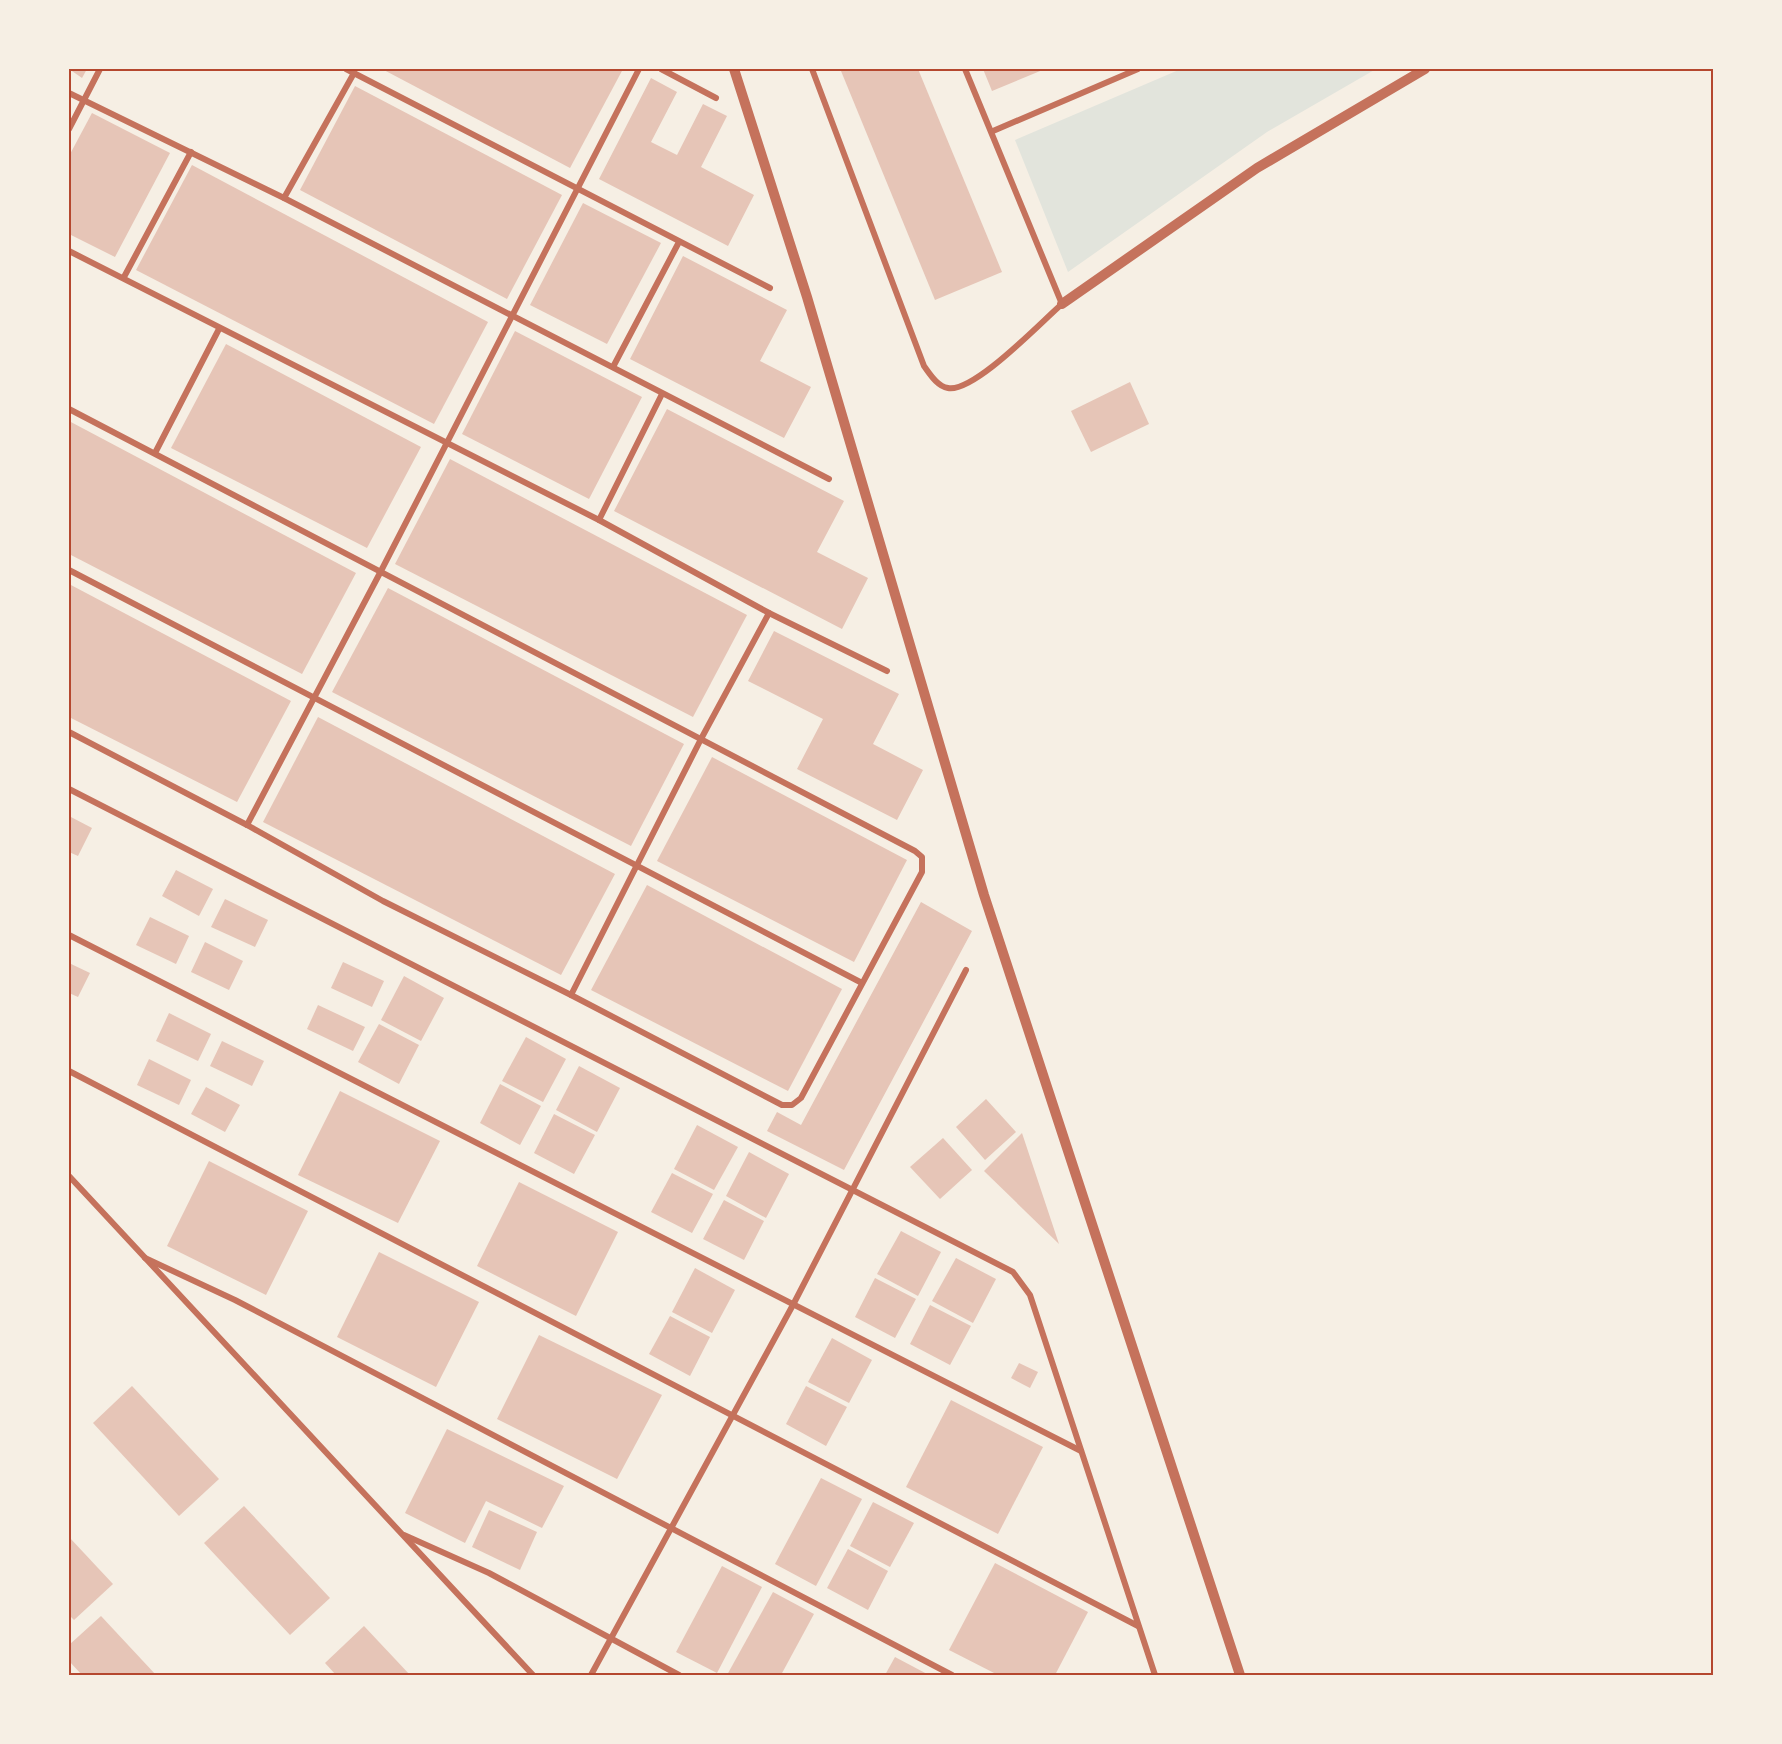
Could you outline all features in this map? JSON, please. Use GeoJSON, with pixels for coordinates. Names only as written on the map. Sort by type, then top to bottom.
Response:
{"type":"FeatureCollection","features":[{"type":"Feature","properties":{"kind":"street"},"geometry":{"type":"LineString","coordinates":[[69,129],[100,69]]}},
{"type":"Feature","properties":{"kind":"street"},"geometry":{"type":"LineString","coordinates":[[346,69],[770,288]]}},
{"type":"Feature","properties":{"kind":"street"},"geometry":{"type":"LineString","coordinates":[[247,825],[381,571],[639,69]]}},
{"type":"Feature","properties":{"kind":"street"},"geometry":{"type":"LineString","coordinates":[[661,69],[716,98]]}},
{"type":"Feature","properties":{"kind":"street"},"geometry":{"type":"LineString","coordinates":[[734,69],[807,297],[984,895],[1240,1675]]}},
{"type":"Feature","properties":{"kind":"street"},"geometry":{"type":"LineString","coordinates":[[812,69],[924,366],[934,380],[945,388],[956,388],[984,373],[1062,304],[1257,168],[1425,69]]}},
{"type":"Feature","properties":{"kind":"street"},"geometry":{"type":"LineString","coordinates":[[965,69],[993,131],[1062,304]]}},
{"type":"Feature","properties":{"kind":"street"},"geometry":{"type":"LineString","coordinates":[[993,131],[1138,69]]}},
{"type":"Feature","properties":{"kind":"street"},"geometry":{"type":"LineString","coordinates":[[284,198],[354,73]]}},
{"type":"Feature","properties":{"kind":"street"},"geometry":{"type":"LineString","coordinates":[[69,93],[284,198],[829,479]]}},
{"type":"Feature","properties":{"kind":"street"},"geometry":{"type":"LineString","coordinates":[[124,277],[191,152]]}},
{"type":"Feature","properties":{"kind":"street"},"geometry":{"type":"LineString","coordinates":[[613,367],[679,242]]}},
{"type":"Feature","properties":{"kind":"street"},"geometry":{"type":"LineString","coordinates":[[69,251],[599,520],[769,613],[887,671]]}},
{"type":"Feature","properties":{"kind":"street"},"geometry":{"type":"LineString","coordinates":[[155,453],[219,329]]}},
{"type":"Feature","properties":{"kind":"street"},"geometry":{"type":"LineString","coordinates":[[599,520],[662,394]]}},
{"type":"Feature","properties":{"kind":"street"},"geometry":{"type":"LineString","coordinates":[[69,409],[915,850],[922,857],[920,878],[801,1098],[792,1105],[777,1102],[383,901],[247,825],[69,732]]}},
{"type":"Feature","properties":{"kind":"street"},"geometry":{"type":"LineString","coordinates":[[69,570],[862,983]]}},
{"type":"Feature","properties":{"kind":"street"},"geometry":{"type":"LineString","coordinates":[[571,995],[701,739],[769,613]]}},
{"type":"Feature","properties":{"kind":"street"},"geometry":{"type":"LineString","coordinates":[[69,789],[852,1191],[1004,1266],[1020,1279],[1030,1295],[1155,1675]]}},
{"type":"Feature","properties":{"kind":"street"},"geometry":{"type":"LineString","coordinates":[[69,935],[1082,1452]]}},
{"type":"Feature","properties":{"kind":"street"},"geometry":{"type":"LineString","coordinates":[[591,1675],[794,1303],[966,970]]}},
{"type":"Feature","properties":{"kind":"street"},"geometry":{"type":"LineString","coordinates":[[69,1071],[1138,1626]]}},
{"type":"Feature","properties":{"kind":"street"},"geometry":{"type":"LineString","coordinates":[[69,1176],[533,1675]]}},
{"type":"Feature","properties":{"kind":"street"},"geometry":{"type":"LineString","coordinates":[[145,1258],[235,1300],[952,1675]]}},
{"type":"Feature","properties":{"kind":"street"},"geometry":{"type":"LineString","coordinates":[[401,1533],[470,1563],[679,1675]]}},
{"type":"Feature","properties":{"kind":"shaded area"},"geometry":{"type":"Polygon","coordinates":[[[1181,69],[1376,69],[1267,132],[1068,272],[1015,140],[1181,69]]]}},
{"type":"Feature","properties":{"kind":"building"},"geometry":{"type":"Polygon","coordinates":[[[69,69],[87,69],[82,78],[69,69]]]}},
{"type":"Feature","properties":{"kind":"building"},"geometry":{"type":"Polygon","coordinates":[[[382,69],[623,69],[570,168],[382,69]]]}},
{"type":"Feature","properties":{"kind":"building"},"geometry":{"type":"Polygon","coordinates":[[[844,69],[918,69],[1002,272],[935,300],[841,71],[844,69]]]}},
{"type":"Feature","properties":{"kind":"building"},"geometry":{"type":"Polygon","coordinates":[[[983,69],[1045,69],[992,91],[983,69]]]}},
{"type":"Feature","properties":{"kind":"building"},"geometry":{"type":"Polygon","coordinates":[[[651,78],[677,92],[651,142],[677,155],[703,104],[727,116],[701,167],[754,195],[728,246],[599,179],[651,78]]]}},
{"type":"Feature","properties":{"kind":"building"},"geometry":{"type":"Polygon","coordinates":[[[355,86],[562,195],[507,299],[300,190],[355,86]]]}},
{"type":"Feature","properties":{"kind":"building"},"geometry":{"type":"Polygon","coordinates":[[[92,113],[170,153],[115,257],[69,234],[69,156],[92,113]]]}},
{"type":"Feature","properties":{"kind":"building"},"geometry":{"type":"Polygon","coordinates":[[[192,165],[488,322],[434,424],[136,270],[192,165]]]}},
{"type":"Feature","properties":{"kind":"building"},"geometry":{"type":"Polygon","coordinates":[[[583,203],[661,243],[607,344],[530,305],[583,203]]]}},
{"type":"Feature","properties":{"kind":"building"},"geometry":{"type":"Polygon","coordinates":[[[683,256],[787,310],[760,361],[811,387],[784,438],[630,359],[683,256]]]}},
{"type":"Feature","properties":{"kind":"building"},"geometry":{"type":"Polygon","coordinates":[[[515,331],[642,397],[589,499],[462,434],[515,331]]]}},
{"type":"Feature","properties":{"kind":"building"},"geometry":{"type":"Polygon","coordinates":[[[226,344],[421,447],[367,548],[171,448],[226,344]]]}},
{"type":"Feature","properties":{"kind":"building"},"geometry":{"type":"Polygon","coordinates":[[[1130,382],[1149,424],[1091,452],[1071,411],[1130,382]]]}},
{"type":"Feature","properties":{"kind":"building"},"geometry":{"type":"Polygon","coordinates":[[[667,409],[844,501],[817,552],[868,578],[842,629],[614,511],[667,409]]]}},
{"type":"Feature","properties":{"kind":"building"},"geometry":{"type":"Polygon","coordinates":[[[69,421],[356,573],[302,674],[69,554],[69,421]]]}},
{"type":"Feature","properties":{"kind":"building"},"geometry":{"type":"Polygon","coordinates":[[[450,459],[747,615],[693,717],[395,564],[450,459]]]}},
{"type":"Feature","properties":{"kind":"building"},"geometry":{"type":"Polygon","coordinates":[[[69,584],[291,701],[237,802],[69,717],[69,584]]]}},
{"type":"Feature","properties":{"kind":"building"},"geometry":{"type":"Polygon","coordinates":[[[388,588],[684,744],[631,846],[332,692],[388,588]]]}},
{"type":"Feature","properties":{"kind":"building"},"geometry":{"type":"Polygon","coordinates":[[[774,631],[899,694],[873,744],[923,770],[897,820],[797,769],[823,719],[748,681],[774,631]]]}},
{"type":"Feature","properties":{"kind":"building"},"geometry":{"type":"Polygon","coordinates":[[[318,717],[615,874],[561,975],[263,822],[318,717]]]}},
{"type":"Feature","properties":{"kind":"building"},"geometry":{"type":"Polygon","coordinates":[[[712,757],[907,860],[854,962],[657,861],[712,757]]]}},
{"type":"Feature","properties":{"kind":"building"},"geometry":{"type":"Polygon","coordinates":[[[69,816],[92,828],[78,856],[69,852],[69,816]]]}},
{"type":"Feature","properties":{"kind":"building"},"geometry":{"type":"Polygon","coordinates":[[[176,870],[213,889],[199,916],[162,896],[176,870]]]}},
{"type":"Feature","properties":{"kind":"building"},"geometry":{"type":"Polygon","coordinates":[[[647,885],[842,989],[788,1091],[591,990],[647,885]]]}},
{"type":"Feature","properties":{"kind":"building"},"geometry":{"type":"Polygon","coordinates":[[[225,899],[268,920],[255,947],[211,927],[225,899]]]}},
{"type":"Feature","properties":{"kind":"building"},"geometry":{"type":"Polygon","coordinates":[[[921,902],[972,931],[844,1170],[767,1131],[777,1112],[801,1125],[921,902]]]}},
{"type":"Feature","properties":{"kind":"building"},"geometry":{"type":"Polygon","coordinates":[[[150,917],[189,936],[176,964],[136,945],[150,917]]]}},
{"type":"Feature","properties":{"kind":"building"},"geometry":{"type":"Polygon","coordinates":[[[205,942],[243,961],[229,990],[191,972],[205,942]]]}},
{"type":"Feature","properties":{"kind":"building"},"geometry":{"type":"Polygon","coordinates":[[[343,962],[384,981],[372,1007],[331,988],[343,962]]]}},
{"type":"Feature","properties":{"kind":"building"},"geometry":{"type":"Polygon","coordinates":[[[69,963],[90,973],[78,997],[69,993],[69,963]]]}},
{"type":"Feature","properties":{"kind":"building"},"geometry":{"type":"Polygon","coordinates":[[[404,976],[444,998],[421,1041],[381,1020],[404,976]]]}},
{"type":"Feature","properties":{"kind":"building"},"geometry":{"type":"Polygon","coordinates":[[[318,1005],[365,1027],[353,1051],[307,1029],[318,1005]]]}},
{"type":"Feature","properties":{"kind":"building"},"geometry":{"type":"Polygon","coordinates":[[[169,1013],[211,1034],[198,1061],[156,1041],[169,1013]]]}},
{"type":"Feature","properties":{"kind":"building"},"geometry":{"type":"Polygon","coordinates":[[[379,1024],[419,1045],[399,1084],[358,1062],[379,1024]]]}},
{"type":"Feature","properties":{"kind":"building"},"geometry":{"type":"Polygon","coordinates":[[[526,1037],[566,1059],[543,1102],[502,1081],[526,1037]]]}},
{"type":"Feature","properties":{"kind":"building"},"geometry":{"type":"Polygon","coordinates":[[[222,1041],[264,1061],[252,1086],[210,1066],[222,1041]]]}},
{"type":"Feature","properties":{"kind":"building"},"geometry":{"type":"Polygon","coordinates":[[[149,1059],[191,1080],[179,1105],[137,1085],[149,1059]]]}},
{"type":"Feature","properties":{"kind":"building"},"geometry":{"type":"Polygon","coordinates":[[[579,1066],[620,1088],[597,1132],[556,1110],[579,1066]]]}},
{"type":"Feature","properties":{"kind":"building"},"geometry":{"type":"Polygon","coordinates":[[[500,1084],[541,1106],[520,1145],[480,1123],[500,1084]]]}},
{"type":"Feature","properties":{"kind":"building"},"geometry":{"type":"Polygon","coordinates":[[[206,1087],[240,1105],[225,1132],[191,1114],[206,1087]]]}},
{"type":"Feature","properties":{"kind":"building"},"geometry":{"type":"Polygon","coordinates":[[[340,1091],[440,1141],[398,1223],[298,1175],[340,1091]]]}},
{"type":"Feature","properties":{"kind":"building"},"geometry":{"type":"Polygon","coordinates":[[[986,1099],[1016,1132],[985,1160],[956,1127],[986,1099]]]}},
{"type":"Feature","properties":{"kind":"building"},"geometry":{"type":"Polygon","coordinates":[[[554,1114],[595,1135],[574,1174],[534,1153],[554,1114]]]}},
{"type":"Feature","properties":{"kind":"building"},"geometry":{"type":"Polygon","coordinates":[[[697,1125],[738,1147],[714,1190],[674,1169],[697,1125]]]}},
{"type":"Feature","properties":{"kind":"building"},"geometry":{"type":"Polygon","coordinates":[[[1022,1133],[1059,1244],[984,1171],[1022,1133]]]}},
{"type":"Feature","properties":{"kind":"building"},"geometry":{"type":"Polygon","coordinates":[[[943,1138],[972,1170],[940,1199],[910,1167],[943,1138]]]}},
{"type":"Feature","properties":{"kind":"building"},"geometry":{"type":"Polygon","coordinates":[[[749,1152],[789,1174],[766,1218],[726,1196],[749,1152]]]}},
{"type":"Feature","properties":{"kind":"building"},"geometry":{"type":"Polygon","coordinates":[[[209,1161],[308,1211],[266,1295],[167,1246],[209,1161]]]}},
{"type":"Feature","properties":{"kind":"building"},"geometry":{"type":"Polygon","coordinates":[[[672,1173],[713,1194],[692,1233],[651,1212],[672,1173]]]}},
{"type":"Feature","properties":{"kind":"building"},"geometry":{"type":"Polygon","coordinates":[[[519,1182],[618,1232],[576,1316],[477,1266],[519,1182]]]}},
{"type":"Feature","properties":{"kind":"building"},"geometry":{"type":"Polygon","coordinates":[[[724,1200],[764,1221],[744,1260],[703,1239],[724,1200]]]}},
{"type":"Feature","properties":{"kind":"building"},"geometry":{"type":"Polygon","coordinates":[[[901,1231],[941,1252],[918,1296],[877,1274],[901,1231]]]}},
{"type":"Feature","properties":{"kind":"building"},"geometry":{"type":"Polygon","coordinates":[[[379,1252],[479,1302],[436,1387],[337,1337],[379,1252]]]}},
{"type":"Feature","properties":{"kind":"building"},"geometry":{"type":"Polygon","coordinates":[[[956,1258],[996,1279],[973,1323],[932,1301],[956,1258]]]}},
{"type":"Feature","properties":{"kind":"building"},"geometry":{"type":"Polygon","coordinates":[[[695,1268],[735,1290],[712,1333],[672,1312],[695,1268]]]}},
{"type":"Feature","properties":{"kind":"building"},"geometry":{"type":"Polygon","coordinates":[[[875,1278],[916,1299],[895,1338],[855,1317],[875,1278]]]}},
{"type":"Feature","properties":{"kind":"building"},"geometry":{"type":"Polygon","coordinates":[[[930,1305],[971,1326],[950,1365],[910,1344],[930,1305]]]}},
{"type":"Feature","properties":{"kind":"building"},"geometry":{"type":"Polygon","coordinates":[[[670,1316],[710,1337],[690,1376],[649,1354],[670,1316]]]}},
{"type":"Feature","properties":{"kind":"building"},"geometry":{"type":"Polygon","coordinates":[[[539,1335],[662,1395],[617,1479],[497,1419],[539,1335]]]}},
{"type":"Feature","properties":{"kind":"building"},"geometry":{"type":"Polygon","coordinates":[[[832,1338],[872,1360],[849,1403],[808,1382],[832,1338]]]}},
{"type":"Feature","properties":{"kind":"building"},"geometry":{"type":"Polygon","coordinates":[[[1019,1363],[1038,1372],[1030,1388],[1011,1378],[1019,1363]]]}},
{"type":"Feature","properties":{"kind":"building"},"geometry":{"type":"Polygon","coordinates":[[[132,1386],[219,1479],[179,1516],[93,1423],[132,1386]]]}},
{"type":"Feature","properties":{"kind":"building"},"geometry":{"type":"Polygon","coordinates":[[[806,1386],[847,1407],[826,1446],[786,1424],[806,1386]]]}},
{"type":"Feature","properties":{"kind":"building"},"geometry":{"type":"Polygon","coordinates":[[[951,1400],[1043,1447],[998,1534],[906,1487],[951,1400]]]}},
{"type":"Feature","properties":{"kind":"building"},"geometry":{"type":"Polygon","coordinates":[[[447,1429],[564,1486],[542,1528],[486,1501],[465,1543],[405,1513],[447,1429]]]}},
{"type":"Feature","properties":{"kind":"building"},"geometry":{"type":"Polygon","coordinates":[[[821,1478],[862,1499],[816,1586],[775,1564],[821,1478]]]}},
{"type":"Feature","properties":{"kind":"building"},"geometry":{"type":"Polygon","coordinates":[[[873,1502],[914,1523],[890,1567],[850,1546],[873,1502]]]}},
{"type":"Feature","properties":{"kind":"building"},"geometry":{"type":"Polygon","coordinates":[[[244,1506],[330,1598],[290,1635],[204,1543],[244,1506]]]}},
{"type":"Feature","properties":{"kind":"building"},"geometry":{"type":"Polygon","coordinates":[[[489,1510],[537,1532],[520,1570],[472,1547],[489,1510]]]}},
{"type":"Feature","properties":{"kind":"building"},"geometry":{"type":"Polygon","coordinates":[[[69,1537],[113,1584],[74,1620],[69,1615],[69,1537]]]}},
{"type":"Feature","properties":{"kind":"building"},"geometry":{"type":"Polygon","coordinates":[[[848,1549],[888,1571],[868,1610],[827,1588],[848,1549]]]}},
{"type":"Feature","properties":{"kind":"building"},"geometry":{"type":"Polygon","coordinates":[[[995,1563],[1088,1612],[1055,1675],[998,1675],[949,1650],[995,1563]]]}},
{"type":"Feature","properties":{"kind":"building"},"geometry":{"type":"Polygon","coordinates":[[[722,1566],[762,1587],[717,1673],[676,1652],[722,1566]]]}},
{"type":"Feature","properties":{"kind":"building"},"geometry":{"type":"Polygon","coordinates":[[[773,1592],[814,1614],[781,1675],[727,1675],[773,1592]]]}},
{"type":"Feature","properties":{"kind":"building"},"geometry":{"type":"Polygon","coordinates":[[[101,1616],[156,1675],[82,1675],[69,1661],[69,1645],[101,1616]]]}},
{"type":"Feature","properties":{"kind":"building"},"geometry":{"type":"Polygon","coordinates":[[[364,1626],[410,1675],[336,1675],[325,1663],[364,1626]]]}},
{"type":"Feature","properties":{"kind":"building"},"geometry":{"type":"Polygon","coordinates":[[[895,1657],[929,1675],[885,1675],[895,1657]]]}}]}
